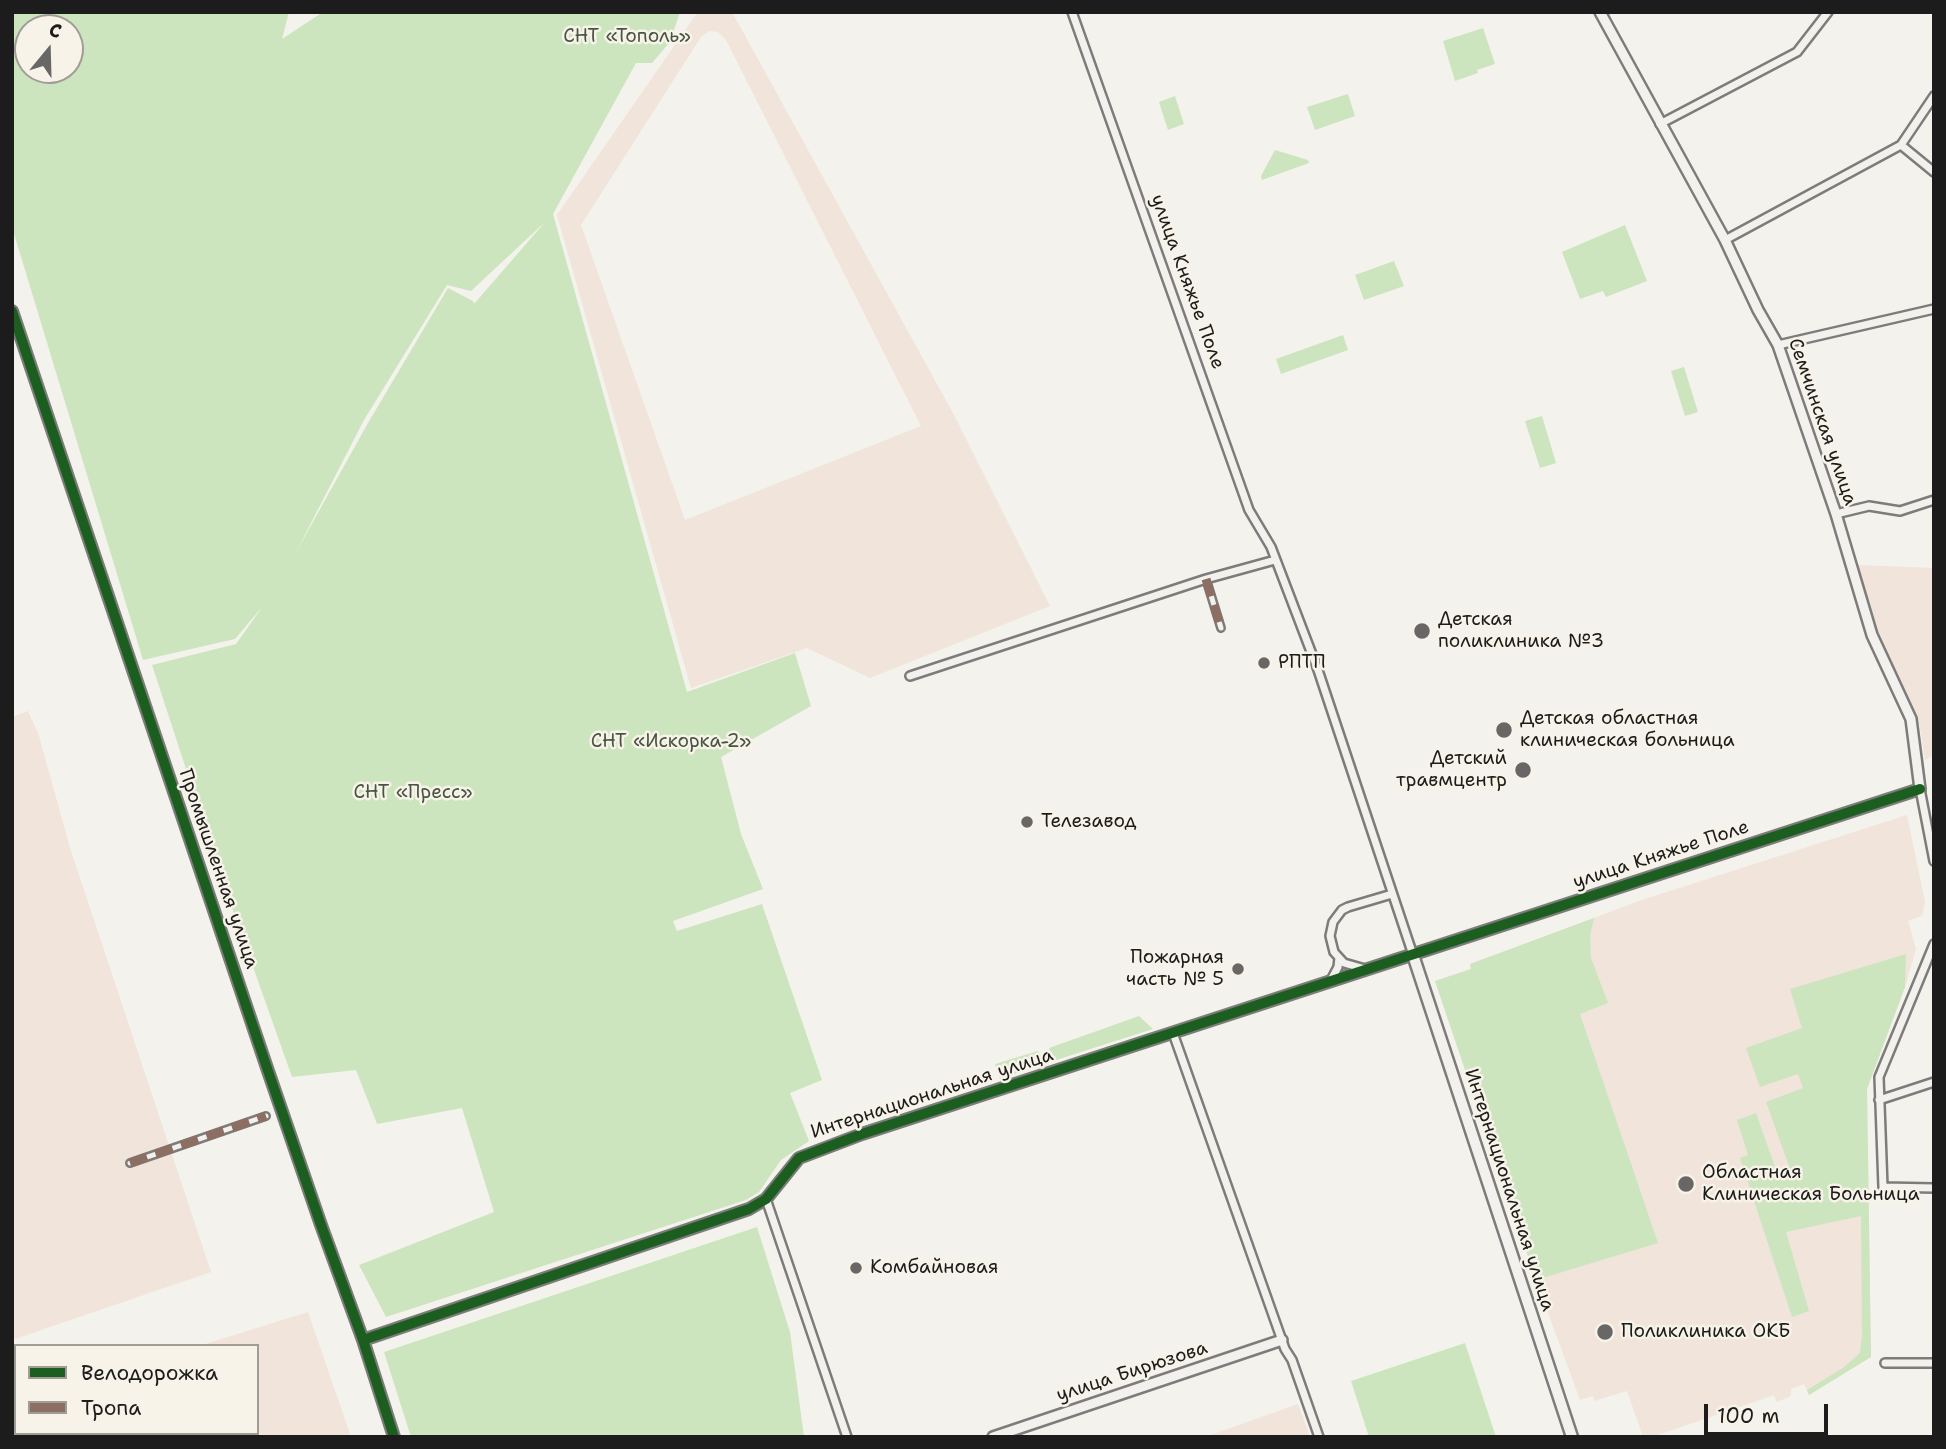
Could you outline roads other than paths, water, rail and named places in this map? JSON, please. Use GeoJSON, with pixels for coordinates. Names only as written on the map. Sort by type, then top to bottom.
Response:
{"type":"FeatureCollection","features":[{"type":"Feature","properties":{"kind":"main road","name":"Интернациональная улица"},"geometry":{"type":"LineString","coordinates":[[1413,955],[1572,1437]]}},
{"type":"Feature","properties":{"kind":"street","name":"улица Княжье Поле"},"geometry":{"type":"LineString","coordinates":[[1072,12],[1249,510],[1275,560]]}},
{"type":"Feature","properties":{"kind":"street","name":"Семчинская улица"},"geometry":{"type":"LineString","coordinates":[[1600,12],[1725,240],[1778,345],[1836,514],[1872,635],[1911,719],[1920,789]]}},
{"type":"Feature","properties":{"kind":"street"},"geometry":{"type":"LineString","coordinates":[[1660,124],[1797,52],[1828,12]]}},
{"type":"Feature","properties":{"kind":"street"},"geometry":{"type":"LineString","coordinates":[[1725,240],[1901,145],[1934,96]]}},
{"type":"Feature","properties":{"kind":"street"},"geometry":{"type":"LineString","coordinates":[[1901,145],[1934,172]]}},
{"type":"Feature","properties":{"kind":"street"},"geometry":{"type":"LineString","coordinates":[[1778,345],[1934,309]]}},
{"type":"Feature","properties":{"kind":"street","name":"Промышленная улица"},"geometry":{"type":"LineString","coordinates":[[12,311],[394,1437]]}},
{"type":"Feature","properties":{"kind":"street"},"geometry":{"type":"LineString","coordinates":[[1836,514],[1869,506],[1900,511],[1934,500]]}},
{"type":"Feature","properties":{"kind":"street"},"geometry":{"type":"LineString","coordinates":[[910,677],[1206,579],[1275,560]]}},
{"type":"Feature","properties":{"kind":"street","name":"Интернациональная улица"},"geometry":{"type":"LineString","coordinates":[[363,1340],[750,1209],[765,1199],[793,1164],[807,1154],[1413,955],[1318,670],[1275,560]]}},
{"type":"Feature","properties":{"kind":"street"},"geometry":{"type":"LineString","coordinates":[[1206,579],[1221,628]]}},
{"type":"Feature","properties":{"kind":"street","name":"улица Княжье Поле"},"geometry":{"type":"LineString","coordinates":[[1413,955],[1920,789]]}},
{"type":"Feature","properties":{"kind":"street"},"geometry":{"type":"LineString","coordinates":[[1920,789],[1934,861]]}},
{"type":"Feature","properties":{"kind":"street"},"geometry":{"type":"LineString","coordinates":[[1367,969],[1352,966],[1339,958],[1331,945],[1330,936],[1337,915],[1357,903],[1392,894]]}},
{"type":"Feature","properties":{"kind":"street"},"geometry":{"type":"LineString","coordinates":[[1934,944],[1879,1077],[1883,1187],[1934,1188]]}},
{"type":"Feature","properties":{"kind":"street"},"geometry":{"type":"LineString","coordinates":[[1330,982],[1338,967],[1339,958]]}},
{"type":"Feature","properties":{"kind":"street"},"geometry":{"type":"LineString","coordinates":[[1173,1033],[1319,1437]]}},
{"type":"Feature","properties":{"kind":"street"},"geometry":{"type":"LineString","coordinates":[[1879,1100],[1934,1082]]}},
{"type":"Feature","properties":{"kind":"street"},"geometry":{"type":"LineString","coordinates":[[130,1163],[267,1116]]}},
{"type":"Feature","properties":{"kind":"street"},"geometry":{"type":"LineString","coordinates":[[765,1199],[847,1437]]}},
{"type":"Feature","properties":{"kind":"street","name":"улица Бирюзова"},"geometry":{"type":"LineString","coordinates":[[993,1437],[1282,1340]]}},
{"type":"Feature","properties":{"kind":"street"},"geometry":{"type":"LineString","coordinates":[[1885,1363],[1934,1363]]}},
{"type":"Feature","properties":{"kind":"place","name":"Детская поликлиника №3"},"geometry":{"type":"Point","coordinates":[1422,631]}},
{"type":"Feature","properties":{"kind":"place","name":"РПТП"},"geometry":{"type":"Point","coordinates":[1264,663]}},
{"type":"Feature","properties":{"kind":"place","name":"Детская областная клиническая больница"},"geometry":{"type":"Point","coordinates":[1504,730]}},
{"type":"Feature","properties":{"kind":"place","name":"Детский травмцентр"},"geometry":{"type":"Point","coordinates":[1523,770]}},
{"type":"Feature","properties":{"kind":"place","name":"Телезавод"},"geometry":{"type":"Point","coordinates":[1027,822]}},
{"type":"Feature","properties":{"kind":"place","name":"Пожарная часть № 5"},"geometry":{"type":"Point","coordinates":[1238,969]}},
{"type":"Feature","properties":{"kind":"place","name":"Областная Клиническая Больница"},"geometry":{"type":"Point","coordinates":[1686,1184]}},
{"type":"Feature","properties":{"kind":"place","name":"Комбайновая"},"geometry":{"type":"Point","coordinates":[856,1268]}},
{"type":"Feature","properties":{"kind":"place","name":"Поликлиника ОКБ"},"geometry":{"type":"Point","coordinates":[1605,1332]}},
{"type":"Feature","properties":{"kind":"park label","name":"СНТ «Тополь»"},"geometry":{"type":"Point","coordinates":[627,37]}},
{"type":"Feature","properties":{"kind":"park label","name":"СНТ «Искорка-2»"},"geometry":{"type":"Point","coordinates":[671,742]}},
{"type":"Feature","properties":{"kind":"park label","name":"СНТ «Пресс»"},"geometry":{"type":"Point","coordinates":[413,793]}}]}
